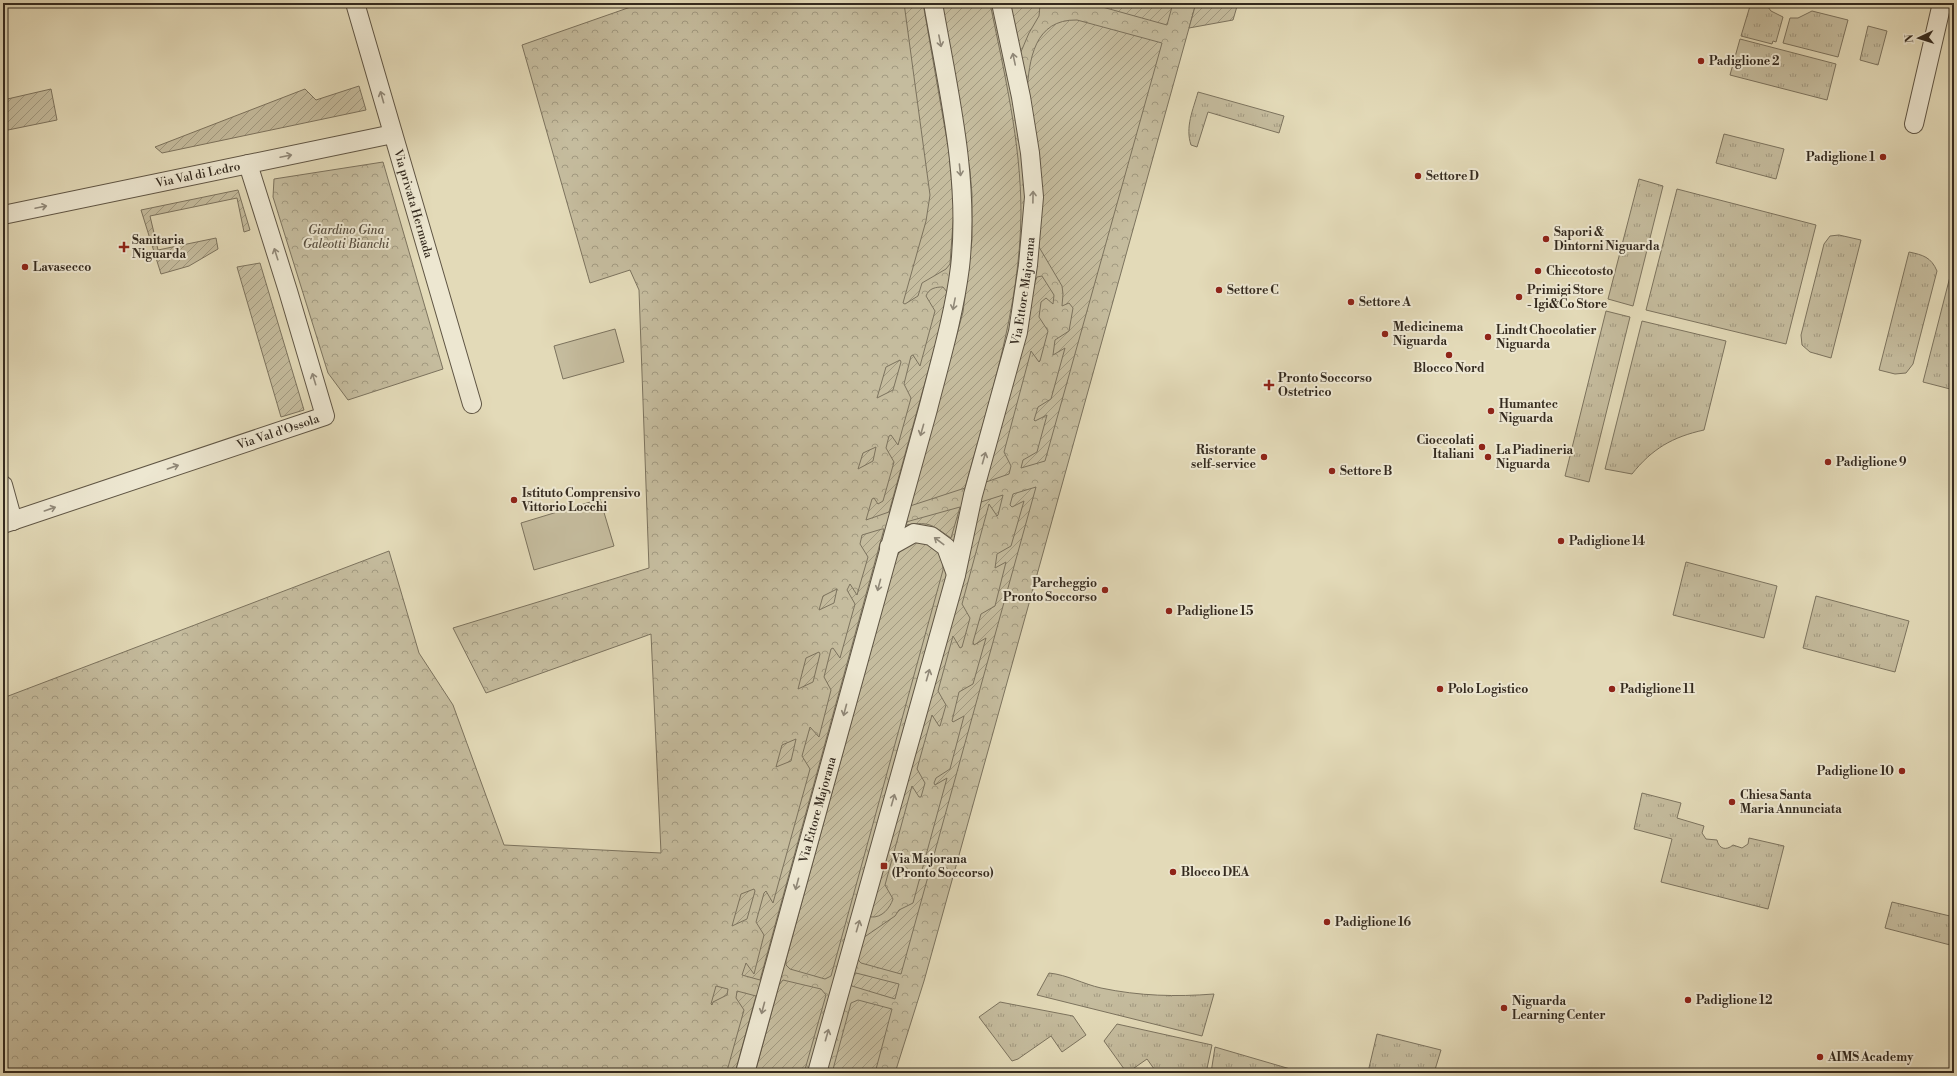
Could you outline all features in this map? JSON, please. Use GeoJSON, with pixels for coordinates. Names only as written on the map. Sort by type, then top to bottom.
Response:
{"type":"FeatureCollection","features":[{"type":"Feature","properties":{"kind":"street","name":"Via privata Hermada"},"geometry":{"type":"LineString","coordinates":[[355,3],[472,404]]}},
{"type":"Feature","properties":{"kind":"street","name":"Via Ettore Majorana"},"geometry":{"type":"LineString","coordinates":[[745,1073],[950,325],[960,266],[962,238],[961,178],[954,122],[933,3]]}},
{"type":"Feature","properties":{"kind":"street","name":"Via Ettore Majorana"},"geometry":{"type":"LineString","coordinates":[[817,1073],[956,575],[973,495],[1018,332],[1028,265],[1034,197],[1030,153],[1022,97],[1001,3]]}},
{"type":"Feature","properties":{"kind":"street"},"geometry":{"type":"LineString","coordinates":[[1914,124],[1942,3]]}},
{"type":"Feature","properties":{"kind":"street","name":"Via Val di Ledro"},"geometry":{"type":"LineString","coordinates":[[3,215],[393,134]]}},
{"type":"Feature","properties":{"kind":"street","name":"Via Val d'Ossola"},"geometry":{"type":"LineString","coordinates":[[8,523],[326,416],[248,164]]}},
{"type":"Feature","properties":{"kind":"street"},"geometry":{"type":"LineString","coordinates":[[3,485],[8,523]]}},
{"type":"Feature","properties":{"kind":"street"},"geometry":{"type":"LineString","coordinates":[[889,547],[914,533],[931,536],[946,547],[956,575]]}},
{"type":"Feature","properties":{"kind":"green space"},"geometry":{"type":"Polygon","coordinates":[[[642,3],[1196,3],[924,981],[895,1073],[3,1073],[3,698],[389,551],[419,653],[453,705],[504,845],[661,853],[651,634],[486,693],[453,628],[649,568],[639,290],[630,270],[590,283],[522,45],[642,3]]]}},
{"type":"Feature","properties":{"kind":"green space"},"geometry":{"type":"Polygon","coordinates":[[[904,3],[923,3],[949,152],[954,209],[950,264],[946,269],[922,283],[918,296],[905,304],[903,303],[926,221],[930,195],[904,3]]]}},
{"type":"Feature","properties":{"kind":"green space"},"geometry":{"type":"Polygon","coordinates":[[[942,3],[990,3],[1015,134],[1021,213],[1019,248],[1015,283],[1002,352],[965,488],[910,506],[963,312],[972,240],[972,194],[970,171],[942,3]]]}},
{"type":"Feature","properties":{"kind":"green space"},"geometry":{"type":"Polygon","coordinates":[[[1009,3],[1039,3],[1040,5],[1039,16],[1029,33],[1020,54],[1009,3]]]}},
{"type":"Feature","properties":{"kind":"green space"},"geometry":{"type":"Polygon","coordinates":[[[1088,3],[1173,3],[1167,25],[1088,3]]]}},
{"type":"Feature","properties":{"kind":"green space"},"geometry":{"type":"Polygon","coordinates":[[[1196,3],[1238,3],[1233,20],[1189,28],[1196,3]]]}},
{"type":"Feature","properties":{"kind":"green space"},"geometry":{"type":"Polygon","coordinates":[[[1747,3],[1765,3],[1771,11],[1783,17],[1776,42],[1773,41],[1772,44],[1741,36],[1750,6],[1747,5],[1747,3]]]}},
{"type":"Feature","properties":{"kind":"green space"},"geometry":{"type":"Polygon","coordinates":[[[1812,11],[1848,20],[1838,57],[1783,43],[1790,18],[1798,18],[1812,11]]]}},
{"type":"Feature","properties":{"kind":"green space"},"geometry":{"type":"Polygon","coordinates":[[[1077,20],[1162,43],[1045,461],[1021,468],[1023,460],[1037,452],[1047,415],[1035,421],[1034,420],[1038,407],[1051,399],[1065,348],[1053,355],[1055,340],[1069,331],[1073,308],[1069,303],[1062,306],[1062,286],[1039,247],[1027,93],[1028,80],[1032,55],[1043,34],[1051,26],[1063,21],[1077,20]]]}},
{"type":"Feature","properties":{"kind":"green space"},"geometry":{"type":"Polygon","coordinates":[[[1868,26],[1887,31],[1878,65],[1860,60],[1868,26]]]}},
{"type":"Feature","properties":{"kind":"green space"},"geometry":{"type":"Polygon","coordinates":[[[1740,39],[1836,64],[1827,100],[1730,75],[1740,39]]]}},
{"type":"Feature","properties":{"kind":"green space"},"geometry":{"type":"Polygon","coordinates":[[[359,86],[366,110],[162,153],[155,147],[305,89],[316,100],[359,86]]]}},
{"type":"Feature","properties":{"kind":"green space"},"geometry":{"type":"Polygon","coordinates":[[[51,89],[57,120],[3,131],[3,100],[51,89]]]}},
{"type":"Feature","properties":{"kind":"green space"},"geometry":{"type":"Polygon","coordinates":[[[1198,92],[1284,116],[1279,133],[1208,112],[1197,147],[1191,145],[1189,138],[1189,125],[1198,92]]]}},
{"type":"Feature","properties":{"kind":"green space"},"geometry":{"type":"Polygon","coordinates":[[[1724,134],[1784,149],[1776,179],[1716,163],[1724,134]]]}},
{"type":"Feature","properties":{"kind":"green space","name":"Giardino Gina Galeotti Bianchi"},"geometry":{"type":"Polygon","coordinates":[[[383,162],[443,369],[348,400],[328,373],[273,197],[274,179],[383,162]]]}},
{"type":"Feature","properties":{"kind":"green space"},"geometry":{"type":"Polygon","coordinates":[[[1639,179],[1663,186],[1633,306],[1608,299],[1639,179]]]}},
{"type":"Feature","properties":{"kind":"green space"},"geometry":{"type":"Polygon","coordinates":[[[1677,189],[1816,225],[1786,344],[1646,310],[1677,189]]]}},
{"type":"Feature","properties":{"kind":"green space"},"geometry":{"type":"Polygon","coordinates":[[[238,190],[250,230],[244,232],[237,198],[150,216],[158,250],[216,238],[218,249],[189,266],[161,274],[141,210],[238,190]]]}},
{"type":"Feature","properties":{"kind":"green space"},"geometry":{"type":"Polygon","coordinates":[[[1839,235],[1861,240],[1831,358],[1810,352],[1802,345],[1801,335],[1824,244],[1830,236],[1839,235]]]}},
{"type":"Feature","properties":{"kind":"green space"},"geometry":{"type":"Polygon","coordinates":[[[1909,252],[1926,257],[1935,266],[1937,271],[1913,364],[1906,373],[1895,374],[1879,370],[1909,252]]]}},
{"type":"Feature","properties":{"kind":"green space"},"geometry":{"type":"Polygon","coordinates":[[[1954,261],[1954,390],[1923,382],[1954,261]]]}},
{"type":"Feature","properties":{"kind":"green space"},"geometry":{"type":"Polygon","coordinates":[[[260,263],[304,410],[281,417],[237,267],[260,263]]]}},
{"type":"Feature","properties":{"kind":"green space"},"geometry":{"type":"Polygon","coordinates":[[[1042,276],[1054,295],[1053,304],[1046,298],[1041,302],[1039,317],[1048,331],[1040,361],[1039,362],[1031,351],[1004,452],[1011,466],[1009,474],[986,482],[1019,361],[1035,282],[1037,277],[1042,276]]]}},
{"type":"Feature","properties":{"kind":"green space"},"geometry":{"type":"Polygon","coordinates":[[[943,287],[947,292],[939,332],[889,512],[866,520],[872,499],[874,498],[878,504],[883,501],[894,462],[886,448],[889,436],[891,435],[898,445],[911,398],[904,384],[911,356],[913,355],[920,366],[935,311],[926,296],[931,290],[943,287]]]}},
{"type":"Feature","properties":{"kind":"green space"},"geometry":{"type":"Polygon","coordinates":[[[1606,311],[1630,317],[1589,482],[1565,476],[1606,311]]]}},
{"type":"Feature","properties":{"kind":"green space"},"geometry":{"type":"Polygon","coordinates":[[[1642,321],[1726,341],[1704,430],[1672,440],[1655,451],[1632,474],[1605,469],[1642,321]]]}},
{"type":"Feature","properties":{"kind":"green space"},"geometry":{"type":"Polygon","coordinates":[[[615,329],[624,362],[563,379],[554,346],[615,329]]]}},
{"type":"Feature","properties":{"kind":"green space"},"geometry":{"type":"Polygon","coordinates":[[[900,360],[901,362],[893,390],[877,398],[886,367],[900,360]]]}},
{"type":"Feature","properties":{"kind":"green space"},"geometry":{"type":"Polygon","coordinates":[[[876,447],[873,461],[858,469],[863,453],[876,447]]]}},
{"type":"Feature","properties":{"kind":"green space"},"geometry":{"type":"Polygon","coordinates":[[[1036,487],[901,974],[861,963],[858,960],[863,938],[895,916],[899,910],[913,903],[947,778],[935,785],[934,783],[936,778],[950,769],[964,716],[953,722],[952,721],[959,692],[973,684],[986,638],[974,645],[973,642],[981,614],[995,606],[1006,562],[995,568],[997,554],[1011,546],[1024,501],[1012,507],[1010,505],[1013,494],[1036,487]]]}},
{"type":"Feature","properties":{"kind":"green space"},"geometry":{"type":"Polygon","coordinates":[[[1003,495],[997,516],[989,504],[962,604],[970,618],[962,647],[960,648],[953,636],[938,691],[946,705],[940,726],[932,715],[917,769],[925,783],[921,797],[919,797],[912,786],[885,885],[893,899],[885,912],[879,916],[871,917],[868,911],[981,502],[1003,495]]]}},
{"type":"Feature","properties":{"kind":"green space"},"geometry":{"type":"Polygon","coordinates":[[[600,499],[614,546],[534,570],[521,523],[600,499]]]}},
{"type":"Feature","properties":{"kind":"green space"},"geometry":{"type":"Polygon","coordinates":[[[960,507],[951,538],[940,530],[927,524],[907,525],[906,522],[960,507]]]}},
{"type":"Feature","properties":{"kind":"green space"},"geometry":{"type":"Polygon","coordinates":[[[884,529],[760,980],[742,975],[746,963],[754,974],[764,935],[756,922],[764,893],[766,891],[773,903],[810,769],[802,756],[810,727],[819,737],[831,690],[824,677],[831,649],[833,648],[840,658],[855,604],[847,590],[850,584],[857,595],[868,557],[860,544],[862,535],[884,529]]]}},
{"type":"Feature","properties":{"kind":"green space"},"geometry":{"type":"Polygon","coordinates":[[[918,542],[932,547],[936,551],[941,559],[943,570],[831,976],[825,979],[790,969],[786,965],[786,960],[896,559],[904,548],[910,544],[918,542]]]}},
{"type":"Feature","properties":{"kind":"green space"},"geometry":{"type":"Polygon","coordinates":[[[1686,562],[1777,586],[1764,638],[1673,615],[1686,562]]]}},
{"type":"Feature","properties":{"kind":"green space"},"geometry":{"type":"Polygon","coordinates":[[[837,589],[834,603],[819,610],[823,596],[837,589]]]}},
{"type":"Feature","properties":{"kind":"green space"},"geometry":{"type":"Polygon","coordinates":[[[1816,596],[1909,621],[1895,672],[1803,648],[1816,596]]]}},
{"type":"Feature","properties":{"kind":"green space"},"geometry":{"type":"Polygon","coordinates":[[[819,652],[820,654],[813,682],[798,689],[806,658],[819,652]]]}},
{"type":"Feature","properties":{"kind":"green space"},"geometry":{"type":"Polygon","coordinates":[[[796,739],[791,761],[776,767],[782,745],[796,739]]]}},
{"type":"Feature","properties":{"kind":"green space"},"geometry":{"type":"Polygon","coordinates":[[[1642,793],[1681,803],[1677,818],[1704,826],[1702,833],[1706,839],[1717,840],[1719,845],[1723,848],[1728,848],[1733,845],[1742,848],[1748,844],[1749,838],[1784,846],[1768,909],[1661,882],[1672,839],[1634,829],[1642,793]]]}},
{"type":"Feature","properties":{"kind":"green space"},"geometry":{"type":"Polygon","coordinates":[[[754,889],[755,891],[747,919],[732,926],[741,894],[754,889]]]}},
{"type":"Feature","properties":{"kind":"green space"},"geometry":{"type":"Polygon","coordinates":[[[1892,902],[1954,917],[1954,946],[1885,928],[1892,902]]]}},
{"type":"Feature","properties":{"kind":"green space"},"geometry":{"type":"Polygon","coordinates":[[[856,973],[899,984],[895,999],[852,986],[850,984],[853,974],[856,973]]]}},
{"type":"Feature","properties":{"kind":"green space"},"geometry":{"type":"Polygon","coordinates":[[[1049,973],[1101,988],[1129,993],[1172,996],[1214,994],[1202,1036],[1037,995],[1049,973]]]}},
{"type":"Feature","properties":{"kind":"green space"},"geometry":{"type":"Polygon","coordinates":[[[783,980],[821,989],[826,995],[804,1073],[755,1073],[779,985],[783,980]]]}},
{"type":"Feature","properties":{"kind":"green space"},"geometry":{"type":"Polygon","coordinates":[[[716,986],[728,989],[727,995],[713,1002],[712,1005],[711,1004],[716,986]]]}},
{"type":"Feature","properties":{"kind":"green space"},"geometry":{"type":"Polygon","coordinates":[[[737,991],[756,996],[735,1073],[722,1073],[727,1071],[744,1010],[736,998],[737,991]]]}},
{"type":"Feature","properties":{"kind":"green space"},"geometry":{"type":"Polygon","coordinates":[[[858,1000],[892,1009],[875,1073],[832,1073],[851,1003],[858,1000]]]}},
{"type":"Feature","properties":{"kind":"green space"},"geometry":{"type":"Polygon","coordinates":[[[1000,1002],[1073,1016],[1086,1035],[1062,1052],[1051,1036],[1018,1059],[1012,1061],[979,1017],[1000,1002]]]}},
{"type":"Feature","properties":{"kind":"green space"},"geometry":{"type":"Polygon","coordinates":[[[1117,1024],[1212,1045],[1206,1073],[1157,1073],[1147,1059],[1127,1073],[1104,1041],[1117,1024]]]}},
{"type":"Feature","properties":{"kind":"green space"},"geometry":{"type":"Polygon","coordinates":[[[1377,1034],[1441,1050],[1434,1073],[1368,1072],[1377,1034]]]}},
{"type":"Feature","properties":{"kind":"green space"},"geometry":{"type":"Polygon","coordinates":[[[1215,1047],[1304,1073],[1211,1073],[1215,1047]]]}},
{"type":"Feature","properties":{"kind":"place","name":"Padiglione 2"},"geometry":{"type":"Point","coordinates":[1701,61]}},
{"type":"Feature","properties":{"kind":"place","name":"Padiglione 1"},"geometry":{"type":"Point","coordinates":[1883,157]}},
{"type":"Feature","properties":{"kind":"place","name":"Settore D"},"geometry":{"type":"Point","coordinates":[1418,176]}},
{"type":"Feature","properties":{"kind":"place","name":"Sapori & Dintorni Niguarda"},"geometry":{"type":"Point","coordinates":[1546,239]}},
{"type":"Feature","properties":{"kind":"place","name":"Sanitaria Niguarda"},"geometry":{"type":"Point","coordinates":[124,247]}},
{"type":"Feature","properties":{"kind":"place","name":"Lavasecco"},"geometry":{"type":"Point","coordinates":[25,267]}},
{"type":"Feature","properties":{"kind":"place","name":"Chiccotosto"},"geometry":{"type":"Point","coordinates":[1538,271]}},
{"type":"Feature","properties":{"kind":"place","name":"Settore C"},"geometry":{"type":"Point","coordinates":[1219,290]}},
{"type":"Feature","properties":{"kind":"place","name":"Primigi Store - Igi&Co Store"},"geometry":{"type":"Point","coordinates":[1519,297]}},
{"type":"Feature","properties":{"kind":"place","name":"Settore A"},"geometry":{"type":"Point","coordinates":[1351,302]}},
{"type":"Feature","properties":{"kind":"place","name":"Medicinema Niguarda"},"geometry":{"type":"Point","coordinates":[1385,334]}},
{"type":"Feature","properties":{"kind":"place","name":"Lindt Chocolatier Niguarda"},"geometry":{"type":"Point","coordinates":[1488,337]}},
{"type":"Feature","properties":{"kind":"place","name":"Blocco Nord"},"geometry":{"type":"Point","coordinates":[1449,355]}},
{"type":"Feature","properties":{"kind":"place","name":"Pronto Soccorso Ostetrico"},"geometry":{"type":"Point","coordinates":[1269,385]}},
{"type":"Feature","properties":{"kind":"place","name":"Humantec Niguarda"},"geometry":{"type":"Point","coordinates":[1491,411]}},
{"type":"Feature","properties":{"kind":"place","name":"Cioccolati Italiani"},"geometry":{"type":"Point","coordinates":[1482,447]}},
{"type":"Feature","properties":{"kind":"place","name":"Ristorante self-service"},"geometry":{"type":"Point","coordinates":[1264,457]}},
{"type":"Feature","properties":{"kind":"place","name":"La Piadineria Niguarda"},"geometry":{"type":"Point","coordinates":[1488,457]}},
{"type":"Feature","properties":{"kind":"place","name":"Padiglione 9"},"geometry":{"type":"Point","coordinates":[1828,462]}},
{"type":"Feature","properties":{"kind":"place","name":"Settore B"},"geometry":{"type":"Point","coordinates":[1332,471]}},
{"type":"Feature","properties":{"kind":"place","name":"Istituto Comprensivo Vittorio Locchi"},"geometry":{"type":"Point","coordinates":[514,500]}},
{"type":"Feature","properties":{"kind":"place","name":"Padiglione 14"},"geometry":{"type":"Point","coordinates":[1561,541]}},
{"type":"Feature","properties":{"kind":"place","name":"Parcheggio Pronto Soccorso"},"geometry":{"type":"Point","coordinates":[1105,590]}},
{"type":"Feature","properties":{"kind":"place","name":"Padiglione 15"},"geometry":{"type":"Point","coordinates":[1169,611]}},
{"type":"Feature","properties":{"kind":"place","name":"Polo Logistico"},"geometry":{"type":"Point","coordinates":[1440,689]}},
{"type":"Feature","properties":{"kind":"place","name":"Padiglione 11"},"geometry":{"type":"Point","coordinates":[1612,689]}},
{"type":"Feature","properties":{"kind":"place","name":"Padiglione 10"},"geometry":{"type":"Point","coordinates":[1902,771]}},
{"type":"Feature","properties":{"kind":"place","name":"Chiesa Santa Maria Annunciata"},"geometry":{"type":"Point","coordinates":[1732,802]}},
{"type":"Feature","properties":{"kind":"place","name":"Via Majorana (Pronto Soccorso)"},"geometry":{"type":"Point","coordinates":[884,866]}},
{"type":"Feature","properties":{"kind":"place","name":"Blocco DEA"},"geometry":{"type":"Point","coordinates":[1173,872]}},
{"type":"Feature","properties":{"kind":"place","name":"Padiglione 16"},"geometry":{"type":"Point","coordinates":[1327,922]}},
{"type":"Feature","properties":{"kind":"place","name":"Padiglione 12"},"geometry":{"type":"Point","coordinates":[1688,1000]}},
{"type":"Feature","properties":{"kind":"place","name":"Niguarda Learning Center"},"geometry":{"type":"Point","coordinates":[1504,1008]}},
{"type":"Feature","properties":{"kind":"place","name":"AIMS Academy"},"geometry":{"type":"Point","coordinates":[1820,1057]}}]}
